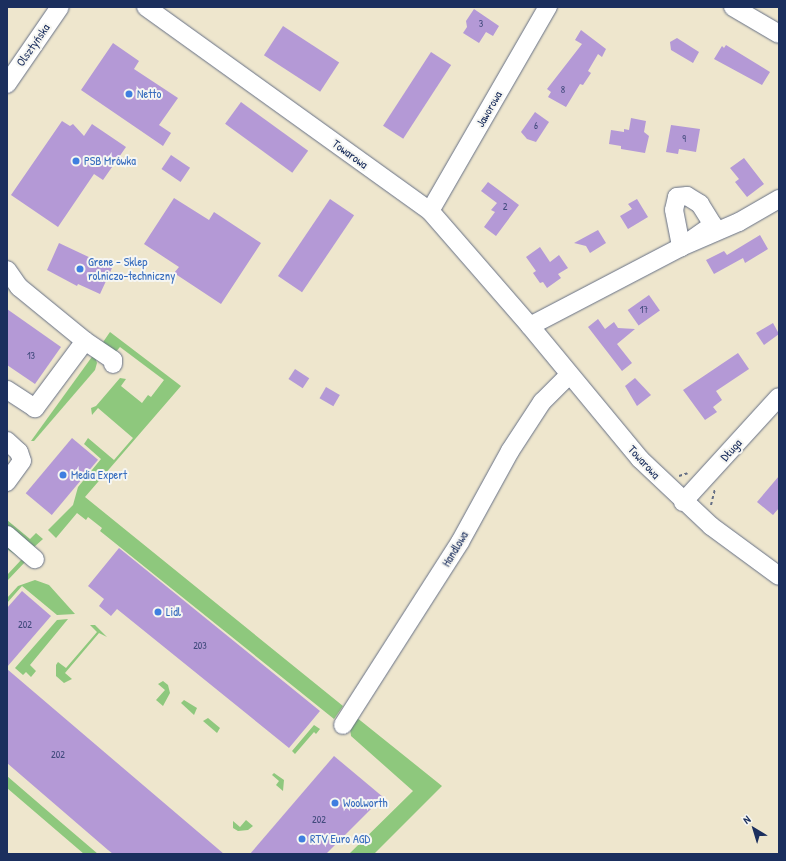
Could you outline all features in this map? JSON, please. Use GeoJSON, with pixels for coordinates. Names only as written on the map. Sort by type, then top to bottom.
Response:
{"type":"FeatureCollection","features":[{"type":"Feature","properties":{"kind":"street","name":"Olsztyńska"},"geometry":{"type":"LineString","coordinates":[[7,84],[60,7]]}},
{"type":"Feature","properties":{"kind":"street","name":"Towarowa"},"geometry":{"type":"LineString","coordinates":[[146,7],[430,211],[530,326],[640,459],[683,502],[779,576]]}},
{"type":"Feature","properties":{"kind":"street","name":"Jaworowa"},"geometry":{"type":"LineString","coordinates":[[430,211],[548,7]]}},
{"type":"Feature","properties":{"kind":"street"},"geometry":{"type":"LineString","coordinates":[[733,7],[777,28]]}},
{"type":"Feature","properties":{"kind":"street"},"geometry":{"type":"LineString","coordinates":[[530,326],[681,246],[739,222],[779,199]]}},
{"type":"Feature","properties":{"kind":"street"},"geometry":{"type":"LineString","coordinates":[[7,270],[19,287],[85,341],[113,360],[113,364]]}},
{"type":"Feature","properties":{"kind":"street"},"geometry":{"type":"LineString","coordinates":[[7,390],[35,408],[85,341]]}},
{"type":"Feature","properties":{"kind":"street","name":"Handlowa"},"geometry":{"type":"LineString","coordinates":[[344,725],[460,542],[538,408],[548,393],[569,375]]}},
{"type":"Feature","properties":{"kind":"street","name":"Długa"},"geometry":{"type":"LineString","coordinates":[[683,502],[779,397]]}},
{"type":"Feature","properties":{"kind":"street"},"geometry":{"type":"LineString","coordinates":[[7,441],[19,452],[22,461],[7,482]]}},
{"type":"Feature","properties":{"kind":"street"},"geometry":{"type":"LineString","coordinates":[[7,535],[35,559]]}},
{"type":"Feature","properties":{"kind":"green space"},"geometry":{"type":"Polygon","coordinates":[[[110,332],[181,386],[85,497],[343,706],[334,719],[100,531],[102,528],[88,517],[86,520],[77,513],[56,538],[48,530],[73,505],[78,487],[101,459],[84,444],[88,438],[114,460],[133,438],[98,408],[92,415],[91,408],[96,406],[120,378],[126,379],[121,386],[142,403],[148,395],[151,397],[164,380],[120,347],[114,354],[101,345],[110,332]]]}},
{"type":"Feature","properties":{"kind":"green space"},"geometry":{"type":"Polygon","coordinates":[[[94,354],[97,363],[95,370],[34,441],[31,441],[94,354]]]}},
{"type":"Feature","properties":{"kind":"green space"},"geometry":{"type":"Polygon","coordinates":[[[7,520],[30,539],[36,533],[43,539],[33,548],[7,526],[7,520]]]}},
{"type":"Feature","properties":{"kind":"green space"},"geometry":{"type":"Polygon","coordinates":[[[7,543],[25,562],[7,581],[7,575],[22,559],[7,549],[7,543]]]}},
{"type":"Feature","properties":{"kind":"green space"},"geometry":{"type":"Polygon","coordinates":[[[35,580],[49,585],[75,614],[57,615],[22,586],[7,603],[7,598],[18,586],[35,580]]]}},
{"type":"Feature","properties":{"kind":"green space"},"geometry":{"type":"Polygon","coordinates":[[[68,619],[30,665],[36,671],[31,677],[26,672],[23,675],[15,668],[57,620],[68,619]]]}},
{"type":"Feature","properties":{"kind":"green space"},"geometry":{"type":"Polygon","coordinates":[[[90,625],[95,625],[107,637],[99,633],[65,673],[72,679],[64,683],[56,676],[56,665],[58,662],[66,668],[97,632],[90,625]]]}},
{"type":"Feature","properties":{"kind":"green space"},"geometry":{"type":"Polygon","coordinates":[[[163,681],[168,685],[170,693],[163,706],[156,700],[165,690],[158,684],[163,681]]]}},
{"type":"Feature","properties":{"kind":"green space"},"geometry":{"type":"Polygon","coordinates":[[[184,700],[197,708],[194,715],[181,703],[184,700]]]}},
{"type":"Feature","properties":{"kind":"green space"},"geometry":{"type":"Polygon","coordinates":[[[356,717],[442,786],[374,854],[349,854],[413,791],[351,736],[350,728],[356,717]]]}},
{"type":"Feature","properties":{"kind":"green space"},"geometry":{"type":"Polygon","coordinates":[[[208,718],[220,728],[217,733],[203,721],[208,718]]]}},
{"type":"Feature","properties":{"kind":"green space"},"geometry":{"type":"Polygon","coordinates":[[[314,725],[320,729],[316,734],[314,732],[295,754],[292,751],[314,725]]]}},
{"type":"Feature","properties":{"kind":"green space"},"geometry":{"type":"Polygon","coordinates":[[[274,773],[284,780],[283,791],[276,785],[279,781],[272,775],[274,773]]]}},
{"type":"Feature","properties":{"kind":"green space"},"geometry":{"type":"Polygon","coordinates":[[[7,776],[98,854],[84,854],[7,788],[7,776]]]}},
{"type":"Feature","properties":{"kind":"green space"},"geometry":{"type":"Polygon","coordinates":[[[246,820],[253,826],[248,830],[238,831],[233,828],[233,821],[240,827],[246,820]]]}},
{"type":"Feature","properties":{"kind":"building"},"geometry":{"type":"Polygon","coordinates":[[[474,9],[499,26],[493,36],[486,32],[479,43],[463,33],[467,27],[466,21],[474,9]]]}},
{"type":"Feature","properties":{"kind":"building"},"geometry":{"type":"Polygon","coordinates":[[[283,26],[339,62],[320,92],[264,55],[283,26]]]}},
{"type":"Feature","properties":{"kind":"building"},"geometry":{"type":"Polygon","coordinates":[[[581,30],[606,49],[602,57],[598,54],[588,71],[591,73],[583,85],[580,84],[566,107],[548,97],[551,92],[547,89],[582,44],[575,40],[581,30]]]}},
{"type":"Feature","properties":{"kind":"building"},"geometry":{"type":"Polygon","coordinates":[[[677,38],[699,52],[693,63],[671,50],[670,42],[677,38]]]}},
{"type":"Feature","properties":{"kind":"building","name":"Netto"},"geometry":{"type":"Polygon","coordinates":[[[113,43],[139,61],[134,69],[178,98],[159,125],[171,133],[163,146],[81,90],[113,43]]]}},
{"type":"Feature","properties":{"kind":"building"},"geometry":{"type":"Polygon","coordinates":[[[726,45],[770,72],[762,85],[714,59],[722,46],[724,48],[726,45]]]}},
{"type":"Feature","properties":{"kind":"building"},"geometry":{"type":"Polygon","coordinates":[[[431,52],[451,65],[403,139],[383,126],[431,52]]]}},
{"type":"Feature","properties":{"kind":"building"},"geometry":{"type":"Polygon","coordinates":[[[241,102],[308,151],[292,173],[225,124],[241,102]]]}},
{"type":"Feature","properties":{"kind":"building"},"geometry":{"type":"Polygon","coordinates":[[[535,112],[549,122],[536,142],[527,139],[521,132],[535,112]]]}},
{"type":"Feature","properties":{"kind":"building"},"geometry":{"type":"Polygon","coordinates":[[[631,118],[646,121],[644,132],[649,136],[645,153],[621,149],[621,146],[609,144],[611,130],[624,132],[624,129],[629,130],[631,118]]]}},
{"type":"Feature","properties":{"kind":"building","name":"PSB Mrówka"},"geometry":{"type":"Polygon","coordinates":[[[62,121],[70,126],[73,124],[84,136],[92,124],[126,147],[103,180],[94,174],[58,227],[11,195],[62,121]]]}},
{"type":"Feature","properties":{"kind":"building"},"geometry":{"type":"Polygon","coordinates":[[[671,125],[700,129],[696,152],[679,149],[678,154],[666,152],[671,125]]]}},
{"type":"Feature","properties":{"kind":"building"},"geometry":{"type":"Polygon","coordinates":[[[171,155],[190,168],[181,182],[161,169],[171,155]]]}},
{"type":"Feature","properties":{"kind":"building"},"geometry":{"type":"Polygon","coordinates":[[[744,158],[764,184],[747,197],[735,182],[739,179],[730,168],[744,158]]]}},
{"type":"Feature","properties":{"kind":"building"},"geometry":{"type":"Polygon","coordinates":[[[488,182],[519,205],[496,236],[484,227],[495,212],[491,210],[497,203],[481,191],[488,182]]]}},
{"type":"Feature","properties":{"kind":"building"},"geometry":{"type":"Polygon","coordinates":[[[174,198],[209,220],[214,212],[261,243],[221,304],[174,273],[179,267],[144,244],[174,198]]]}},
{"type":"Feature","properties":{"kind":"building"},"geometry":{"type":"Polygon","coordinates":[[[330,199],[354,215],[302,292],[278,276],[330,199]]]}},
{"type":"Feature","properties":{"kind":"building"},"geometry":{"type":"Polygon","coordinates":[[[637,199],[648,217],[628,229],[620,216],[632,209],[628,204],[637,199]]]}},
{"type":"Feature","properties":{"kind":"building"},"geometry":{"type":"Polygon","coordinates":[[[598,230],[606,243],[590,253],[586,246],[574,243],[598,230]]]}},
{"type":"Feature","properties":{"kind":"building"},"geometry":{"type":"Polygon","coordinates":[[[760,235],[768,249],[745,263],[743,258],[714,274],[706,260],[724,251],[727,255],[760,235]]]}},
{"type":"Feature","properties":{"kind":"building","name":"Grene - Sklep rolniczo-techniczny"},"geometry":{"type":"Polygon","coordinates":[[[59,243],[112,268],[100,294],[78,284],[77,286],[47,270],[59,243]]]}},
{"type":"Feature","properties":{"kind":"building"},"geometry":{"type":"Polygon","coordinates":[[[540,247],[550,262],[559,255],[568,268],[558,274],[561,278],[547,288],[543,282],[540,283],[533,273],[536,271],[526,257],[540,247]]]}},
{"type":"Feature","properties":{"kind":"building"},"geometry":{"type":"Polygon","coordinates":[[[649,295],[660,311],[639,325],[628,310],[649,295]]]}},
{"type":"Feature","properties":{"kind":"building"},"geometry":{"type":"Polygon","coordinates":[[[7,309],[61,347],[35,384],[7,365],[7,309]]]}},
{"type":"Feature","properties":{"kind":"building"},"geometry":{"type":"Polygon","coordinates":[[[598,319],[605,329],[614,322],[618,328],[635,329],[617,344],[632,363],[622,371],[588,327],[598,319]]]}},
{"type":"Feature","properties":{"kind":"building"},"geometry":{"type":"Polygon","coordinates":[[[773,323],[779,334],[764,345],[756,333],[773,323]]]}},
{"type":"Feature","properties":{"kind":"building"},"geometry":{"type":"Polygon","coordinates":[[[738,353],[749,369],[716,391],[722,400],[713,407],[717,412],[705,420],[683,390],[738,353]]]}},
{"type":"Feature","properties":{"kind":"building"},"geometry":{"type":"Polygon","coordinates":[[[295,369],[309,378],[303,388],[288,379],[295,369]]]}},
{"type":"Feature","properties":{"kind":"building"},"geometry":{"type":"Polygon","coordinates":[[[635,378],[651,395],[637,406],[625,386],[635,378]]]}},
{"type":"Feature","properties":{"kind":"building"},"geometry":{"type":"Polygon","coordinates":[[[326,387],[340,395],[333,406],[320,398],[326,387]]]}},
{"type":"Feature","properties":{"kind":"building","name":"Media Expert"},"geometry":{"type":"Polygon","coordinates":[[[72,438],[98,460],[52,515],[26,493],[72,438]]]}},
{"type":"Feature","properties":{"kind":"building"},"geometry":{"type":"Polygon","coordinates":[[[779,476],[779,508],[773,515],[757,502],[779,476]]]}},
{"type":"Feature","properties":{"kind":"building"},"geometry":{"type":"Polygon","coordinates":[[[119,548],[320,711],[289,748],[117,609],[111,616],[99,606],[104,599],[88,586],[119,548]]]}},
{"type":"Feature","properties":{"kind":"building"},"geometry":{"type":"Polygon","coordinates":[[[22,591],[51,616],[7,667],[7,608],[22,591]]]}},
{"type":"Feature","properties":{"kind":"building"},"geometry":{"type":"Polygon","coordinates":[[[7,669],[224,854],[113,854],[108,850],[7,763],[7,669]]]}},
{"type":"Feature","properties":{"kind":"building"},"geometry":{"type":"Polygon","coordinates":[[[334,756],[383,797],[326,854],[250,854],[334,756]]]}},
{"type":"Feature","properties":{"kind":"place","name":"Netto"},"geometry":{"type":"Point","coordinates":[129,94]}},
{"type":"Feature","properties":{"kind":"place","name":"PSB Mrówka"},"geometry":{"type":"Point","coordinates":[76,161]}},
{"type":"Feature","properties":{"kind":"place","name":"Grene - Sklep rolniczo-techniczny"},"geometry":{"type":"Point","coordinates":[80,269]}},
{"type":"Feature","properties":{"kind":"place","name":"Media Expert"},"geometry":{"type":"Point","coordinates":[63,475]}},
{"type":"Feature","properties":{"kind":"place","name":"Lidl"},"geometry":{"type":"Point","coordinates":[158,612]}},
{"type":"Feature","properties":{"kind":"place","name":"Woolworth"},"geometry":{"type":"Point","coordinates":[335,803]}},
{"type":"Feature","properties":{"kind":"place","name":"RTV Euro AGD"},"geometry":{"type":"Point","coordinates":[302,839]}}]}
